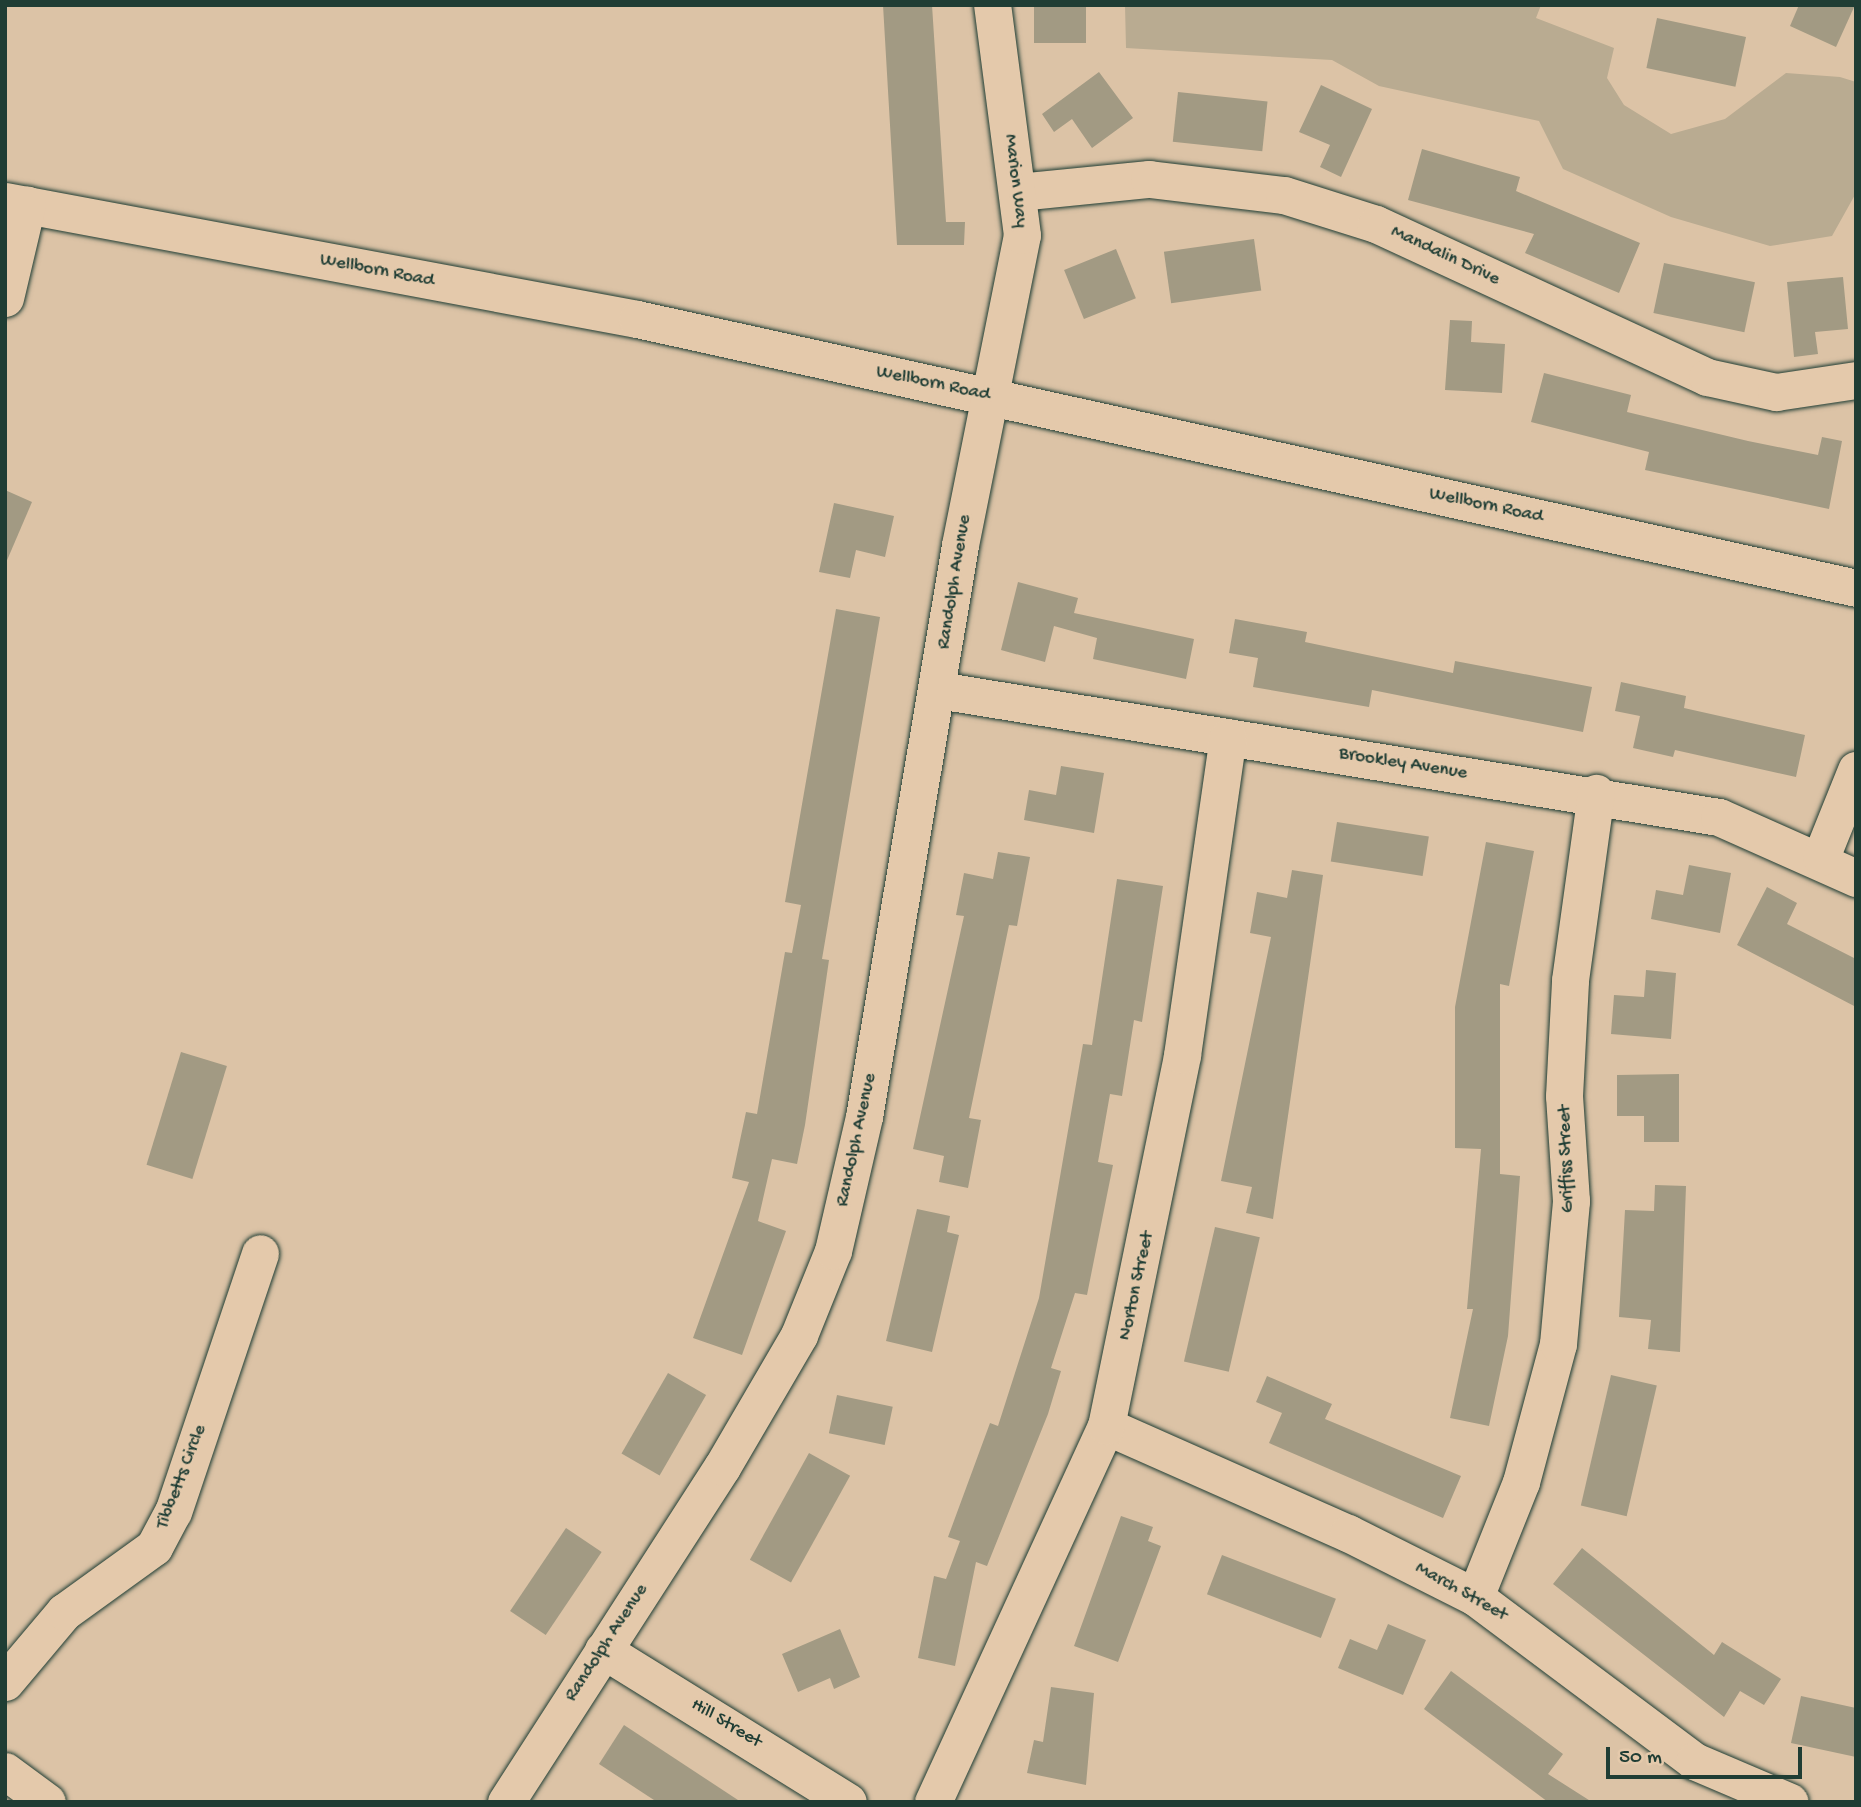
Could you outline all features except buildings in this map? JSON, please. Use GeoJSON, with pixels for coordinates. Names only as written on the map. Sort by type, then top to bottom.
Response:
{"type":"FeatureCollection","features":[{"type":"Feature","properties":{"kind":"street","name":"Marion Way"},"geometry":{"type":"LineString","coordinates":[[989,396],[1022,235],[992,5]]}},
{"type":"Feature","properties":{"kind":"street","name":"Mandalin Drive"},"geometry":{"type":"LineString","coordinates":[[1018,192],[1149,179],[1284,195],[1376,224],[1707,377],[1776,392],[1856,380]]}},
{"type":"Feature","properties":{"kind":"street","name":"Wellborn Road"},"geometry":{"type":"LineString","coordinates":[[16,203],[637,319],[1856,588]]}},
{"type":"Feature","properties":{"kind":"street"},"geometry":{"type":"LineString","coordinates":[[5,298],[16,203]]}},
{"type":"Feature","properties":{"kind":"street","name":"Randolph Avenue"},"geometry":{"type":"LineString","coordinates":[[506,1802],[722,1468],[799,1335],[833,1251],[864,1116],[989,396]]}},
{"type":"Feature","properties":{"kind":"street","name":"Brookley Avenue"},"geometry":{"type":"LineString","coordinates":[[938,690],[1596,793],[1719,817],[1821,857],[1856,878]]}},
{"type":"Feature","properties":{"kind":"street","name":"Norton Street"},"geometry":{"type":"LineString","coordinates":[[933,1802],[1105,1426],[1182,1055],[1228,737]]}},
{"type":"Feature","properties":{"kind":"street"},"geometry":{"type":"LineString","coordinates":[[1821,857],[1856,770]]}},
{"type":"Feature","properties":{"kind":"street","name":"Griffiss Street"},"geometry":{"type":"LineString","coordinates":[[1475,1597],[1521,1482],[1558,1344],[1571,1200],[1564,1096],[1571,967],[1596,793]]}},
{"type":"Feature","properties":{"kind":"street","name":"Tibbetts Circle"},"geometry":{"type":"LineString","coordinates":[[5,1682],[64,1612],[154,1547],[173,1511],[260,1253]]}},
{"type":"Feature","properties":{"kind":"street","name":"March Street"},"geometry":{"type":"LineString","coordinates":[[1105,1426],[1348,1533],[1475,1597],[1694,1761],[1790,1802]]}},
{"type":"Feature","properties":{"kind":"street","name":"Hill Street"},"geometry":{"type":"LineString","coordinates":[[603,1650],[848,1802]]}},
{"type":"Feature","properties":{"kind":"street"},"geometry":{"type":"LineString","coordinates":[[5,1771],[47,1802]]}},
{"type":"Feature","properties":{"kind":"shaded area"},"geometry":{"type":"Polygon","coordinates":[[[1125,5],[1541,5],[1536,18],[1614,48],[1607,78],[1624,105],[1671,134],[1725,119],[1786,73],[1840,77],[1856,82],[1856,193],[1832,236],[1770,246],[1671,217],[1563,169],[1539,121],[1379,86],[1332,60],[1126,48],[1125,5]]]}}]}
